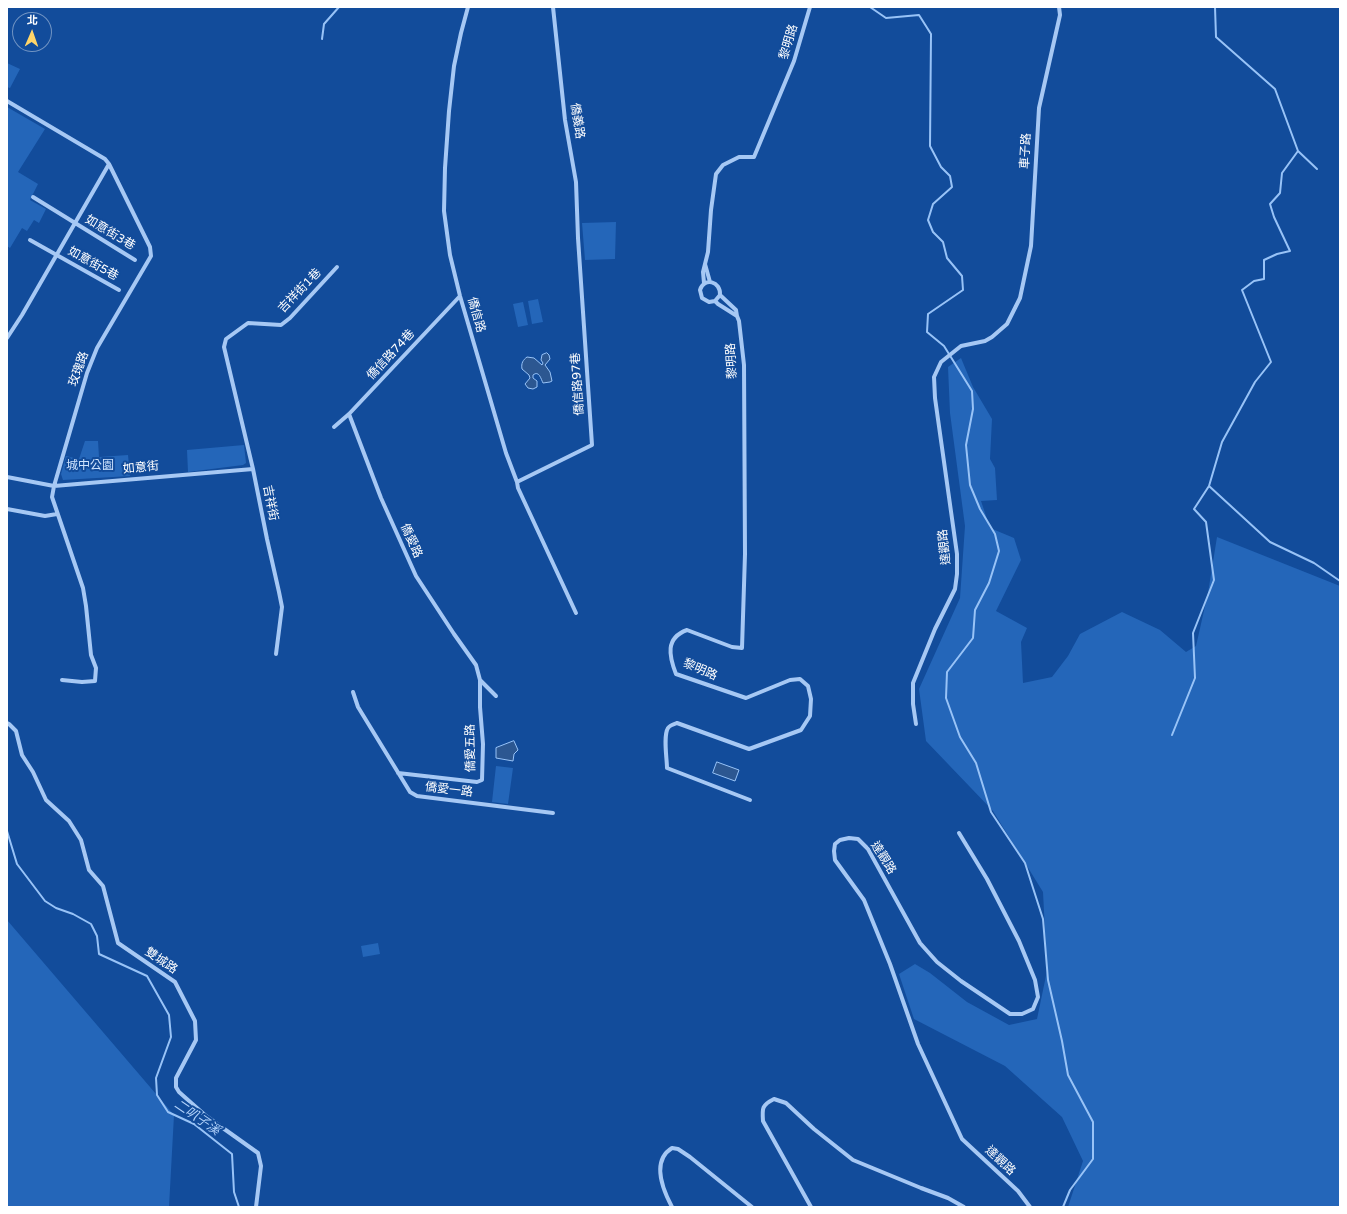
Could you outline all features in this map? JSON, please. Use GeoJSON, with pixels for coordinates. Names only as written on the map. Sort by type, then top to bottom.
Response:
{"type":"FeatureCollection","features":[{"type":"Feature","properties":{"kind":"street","name":"僑信路"},"geometry":{"type":"LineString","coordinates":[[468,7],[454,66],[449,111],[444,211],[450,256],[460,296],[518,488],[576,614]]}},
{"type":"Feature","properties":{"kind":"street","name":"僑義路"},"geometry":{"type":"LineString","coordinates":[[553,7],[565,120],[576,182],[578,238]]}},
{"type":"Feature","properties":{"kind":"street","name":"黎明路"},"geometry":{"type":"LineString","coordinates":[[737,316],[715,301],[707,302],[700,296],[701,288],[704,283],[703,272],[708,252],[711,210],[716,174],[723,165],[739,157],[754,157],[794,61],[810,7]]}},
{"type":"Feature","properties":{"kind":"street","name":"車子路"},"geometry":{"type":"LineString","coordinates":[[941,362],[961,346],[992,337],[1007,324],[1020,298],[1031,246],[1039,108],[1060,15],[1059,7]]}},
{"type":"Feature","properties":{"kind":"street","name":"玫瑰路"},"geometry":{"type":"LineString","coordinates":[[7,101],[94,152],[109,164],[150,247],[152,256],[97,348],[87,373],[54,486],[52,497],[83,588],[91,655],[96,668],[96,681],[82,682],[62,680]]}},
{"type":"Feature","properties":{"kind":"street"},"geometry":{"type":"LineString","coordinates":[[7,338],[109,164]]}},
{"type":"Feature","properties":{"kind":"street","name":"如意街3巷"},"geometry":{"type":"LineString","coordinates":[[33,197],[135,260]]}},
{"type":"Feature","properties":{"kind":"street","name":"僑信路97巷"},"geometry":{"type":"LineString","coordinates":[[517,482],[592,445],[578,238]]}},
{"type":"Feature","properties":{"kind":"street","name":"如意街5巷"},"geometry":{"type":"LineString","coordinates":[[30,240],[119,290]]}},
{"type":"Feature","properties":{"kind":"street","name":"黎明路"},"geometry":{"type":"LineString","coordinates":[[705,263],[710,282],[717,285],[720,295],[736,310],[739,321],[744,365],[746,554],[742,648],[732,647],[687,630],[678,633],[672,640],[670,648],[671,660],[676,674],[746,698],[790,680],[800,679],[808,686],[811,699],[810,716],[801,730],[749,749],[677,723],[668,728],[666,740],[667,768],[750,800]]}},
{"type":"Feature","properties":{"kind":"street","name":"吉祥街1巷"},"geometry":{"type":"LineString","coordinates":[[226,357],[224,347],[226,339],[248,323],[281,324],[290,318],[337,267]]}},
{"type":"Feature","properties":{"kind":"street"},"geometry":{"type":"LineString","coordinates":[[704,283],[710,282]]}},
{"type":"Feature","properties":{"kind":"street"},"geometry":{"type":"LineString","coordinates":[[715,301],[720,295]]}},
{"type":"Feature","properties":{"kind":"street","name":"僑信路74巷"},"geometry":{"type":"LineString","coordinates":[[334,427],[349,414],[460,296]]}},
{"type":"Feature","properties":{"kind":"street","name":"吉祥街"},"geometry":{"type":"LineString","coordinates":[[226,357],[253,469],[282,607],[276,654]]}},
{"type":"Feature","properties":{"kind":"street","name":"達觀路"},"geometry":{"type":"LineString","coordinates":[[916,724],[913,704],[913,683],[935,629],[955,590],[957,574],[957,554],[935,398],[934,377],[941,362]]}},
{"type":"Feature","properties":{"kind":"street","name":"僑愛路"},"geometry":{"type":"LineString","coordinates":[[349,414],[381,498],[416,576],[476,665],[480,680]]}},
{"type":"Feature","properties":{"kind":"street","name":"如意街"},"geometry":{"type":"LineString","coordinates":[[7,477],[54,486],[253,469]]}},
{"type":"Feature","properties":{"kind":"street"},"geometry":{"type":"LineString","coordinates":[[7,509],[45,516],[57,514]]}},
{"type":"Feature","properties":{"kind":"street"},"geometry":{"type":"LineString","coordinates":[[480,680],[496,696]]}},
{"type":"Feature","properties":{"kind":"street","name":"僑愛五路"},"geometry":{"type":"LineString","coordinates":[[398,773],[477,782],[482,780],[483,744],[480,707],[480,680]]}},
{"type":"Feature","properties":{"kind":"street","name":"僑愛一路"},"geometry":{"type":"LineString","coordinates":[[353,692],[358,707],[410,792],[417,796],[553,813]]}},
{"type":"Feature","properties":{"kind":"street","name":"雙城路"},"geometry":{"type":"LineString","coordinates":[[7,724],[9,724],[16,731],[22,755],[33,772],[46,800],[69,821],[81,840],[89,870],[103,886],[118,943],[175,982],[188,1007],[195,1021],[196,1040],[176,1078],[176,1087],[179,1092],[196,1108],[258,1153],[261,1166],[256,1207]]}},
{"type":"Feature","properties":{"kind":"street","name":"達觀路"},"geometry":{"type":"LineString","coordinates":[[959,833],[994,893],[1019,941],[1035,980],[1038,997],[1033,1009],[1022,1014],[1010,1014],[961,981],[937,962],[920,942],[868,849],[858,840],[849,838],[840,840],[835,844],[834,851],[836,860],[864,900],[890,964],[918,1044],[962,1139],[1018,1191],[1030,1207]]}},
{"type":"Feature","properties":{"kind":"street"},"geometry":{"type":"LineString","coordinates":[[811,1207],[763,1121],[762,1110],[765,1103],[774,1099],[786,1103],[814,1129],[853,1160],[948,1198],[964,1207]]}},
{"type":"Feature","properties":{"kind":"street"},"geometry":{"type":"LineString","coordinates":[[672,1207],[660,1178],[661,1160],[667,1151],[672,1148],[678,1149],[690,1156],[752,1207]]}},
{"type":"Feature","properties":{"kind":"green space"},"geometry":{"type":"Polygon","coordinates":[[[7,63],[20,69],[10,88],[7,87],[7,63]]]}},
{"type":"Feature","properties":{"kind":"green space"},"geometry":{"type":"Polygon","coordinates":[[[7,107],[45,129],[18,172],[38,184],[30,200],[46,209],[39,223],[34,220],[27,231],[22,228],[10,248],[7,246],[7,107]]]}},
{"type":"Feature","properties":{"kind":"green space"},"geometry":{"type":"Polygon","coordinates":[[[616,222],[615,259],[585,260],[582,223],[616,222]]]}},
{"type":"Feature","properties":{"kind":"green space"},"geometry":{"type":"Polygon","coordinates":[[[538,299],[543,322],[532,324],[528,301],[538,299]]]}},
{"type":"Feature","properties":{"kind":"green space"},"geometry":{"type":"Polygon","coordinates":[[[523,302],[528,325],[518,327],[513,304],[523,302]]]}},
{"type":"Feature","properties":{"kind":"green space"},"geometry":{"type":"Polygon","coordinates":[[[961,358],[973,387],[992,419],[990,459],[995,468],[997,500],[981,501],[990,528],[1014,538],[1021,560],[996,611],[1027,628],[1021,642],[1023,683],[1052,677],[1068,656],[1080,634],[1122,612],[1160,630],[1186,652],[1196,646],[1208,593],[1217,537],[1340,586],[1340,1207],[1068,1207],[1083,1161],[1062,1117],[1005,1066],[914,1019],[899,974],[915,964],[930,973],[967,1002],[1009,1025],[1037,1019],[1047,971],[1043,892],[993,811],[926,741],[919,689],[960,598],[965,526],[950,413],[948,367],[961,358]]]}},
{"type":"Feature","properties":{"kind":"green space","name":"城中公園"},"geometry":{"type":"Polygon","coordinates":[[[85,441],[98,441],[99,457],[128,455],[130,476],[63,480],[61,474],[66,456],[79,459],[85,441]]]}},
{"type":"Feature","properties":{"kind":"green space"},"geometry":{"type":"Polygon","coordinates":[[[244,445],[246,463],[243,465],[188,472],[187,450],[244,445]]]}},
{"type":"Feature","properties":{"kind":"green space"},"geometry":{"type":"Polygon","coordinates":[[[496,766],[513,768],[508,804],[492,802],[496,766]]]}},
{"type":"Feature","properties":{"kind":"green space"},"geometry":{"type":"Polygon","coordinates":[[[7,920],[174,1115],[169,1207],[7,1207],[7,920]]]}},
{"type":"Feature","properties":{"kind":"green space"},"geometry":{"type":"Polygon","coordinates":[[[378,943],[380,954],[363,957],[361,946],[378,943]]]}},
{"type":"Feature","properties":{"kind":"shaded area"},"geometry":{"type":"Polygon","coordinates":[[[547,353],[550,359],[545,365],[550,372],[552,381],[543,383],[540,376],[535,374],[533,375],[533,378],[537,381],[537,387],[533,389],[528,388],[525,384],[530,378],[529,375],[522,369],[524,359],[527,357],[534,358],[542,365],[542,355],[547,353]]]}},
{"type":"Feature","properties":{"kind":"shaded area"},"geometry":{"type":"Polygon","coordinates":[[[514,741],[518,750],[514,754],[513,761],[496,758],[496,748],[514,741]]]}},
{"type":"Feature","properties":{"kind":"shaded area"},"geometry":{"type":"Polygon","coordinates":[[[717,762],[739,770],[735,781],[713,773],[717,762]]]}},
{"type":"Feature","properties":{"kind":"waterway"},"geometry":{"type":"LineString","coordinates":[[322,39],[324,24],[339,7]]}},
{"type":"Feature","properties":{"kind":"waterway"},"geometry":{"type":"LineString","coordinates":[[870,7],[886,18],[919,15],[931,34],[930,146],[941,167],[950,176],[952,187],[933,204],[928,220],[933,232],[943,242],[947,258],[962,276],[963,290],[928,314],[927,332],[944,346],[972,391],[973,409],[966,445],[970,485],[980,509],[995,534],[999,551],[989,583],[975,610],[973,638],[947,672],[946,698],[960,737],[976,763],[991,812],[1025,863],[1043,919],[1048,980],[1068,1075],[1093,1122],[1093,1159],[1070,1190],[1063,1207]]}},
{"type":"Feature","properties":{"kind":"waterway"},"geometry":{"type":"LineString","coordinates":[[1172,735],[1195,678],[1193,633],[1214,580],[1206,522],[1194,509],[1209,486],[1222,442],[1255,382],[1271,362],[1242,290],[1254,281],[1264,279],[1264,260],[1277,254],[1290,251],[1274,217],[1270,204],[1280,193],[1282,173],[1298,151],[1275,89],[1216,37],[1215,7]]}},
{"type":"Feature","properties":{"kind":"waterway"},"geometry":{"type":"LineString","coordinates":[[1298,151],[1317,169]]}},
{"type":"Feature","properties":{"kind":"waterway"},"geometry":{"type":"LineString","coordinates":[[1209,486],[1270,542],[1314,563],[1340,581]]}},
{"type":"Feature","properties":{"kind":"waterway","name":"二叭子溪"},"geometry":{"type":"LineString","coordinates":[[7,831],[17,864],[45,901],[56,908],[73,914],[91,924],[97,936],[99,954],[147,976],[169,1015],[171,1037],[156,1078],[157,1095],[168,1112],[194,1124],[232,1154],[234,1192],[239,1207]]}}]}
